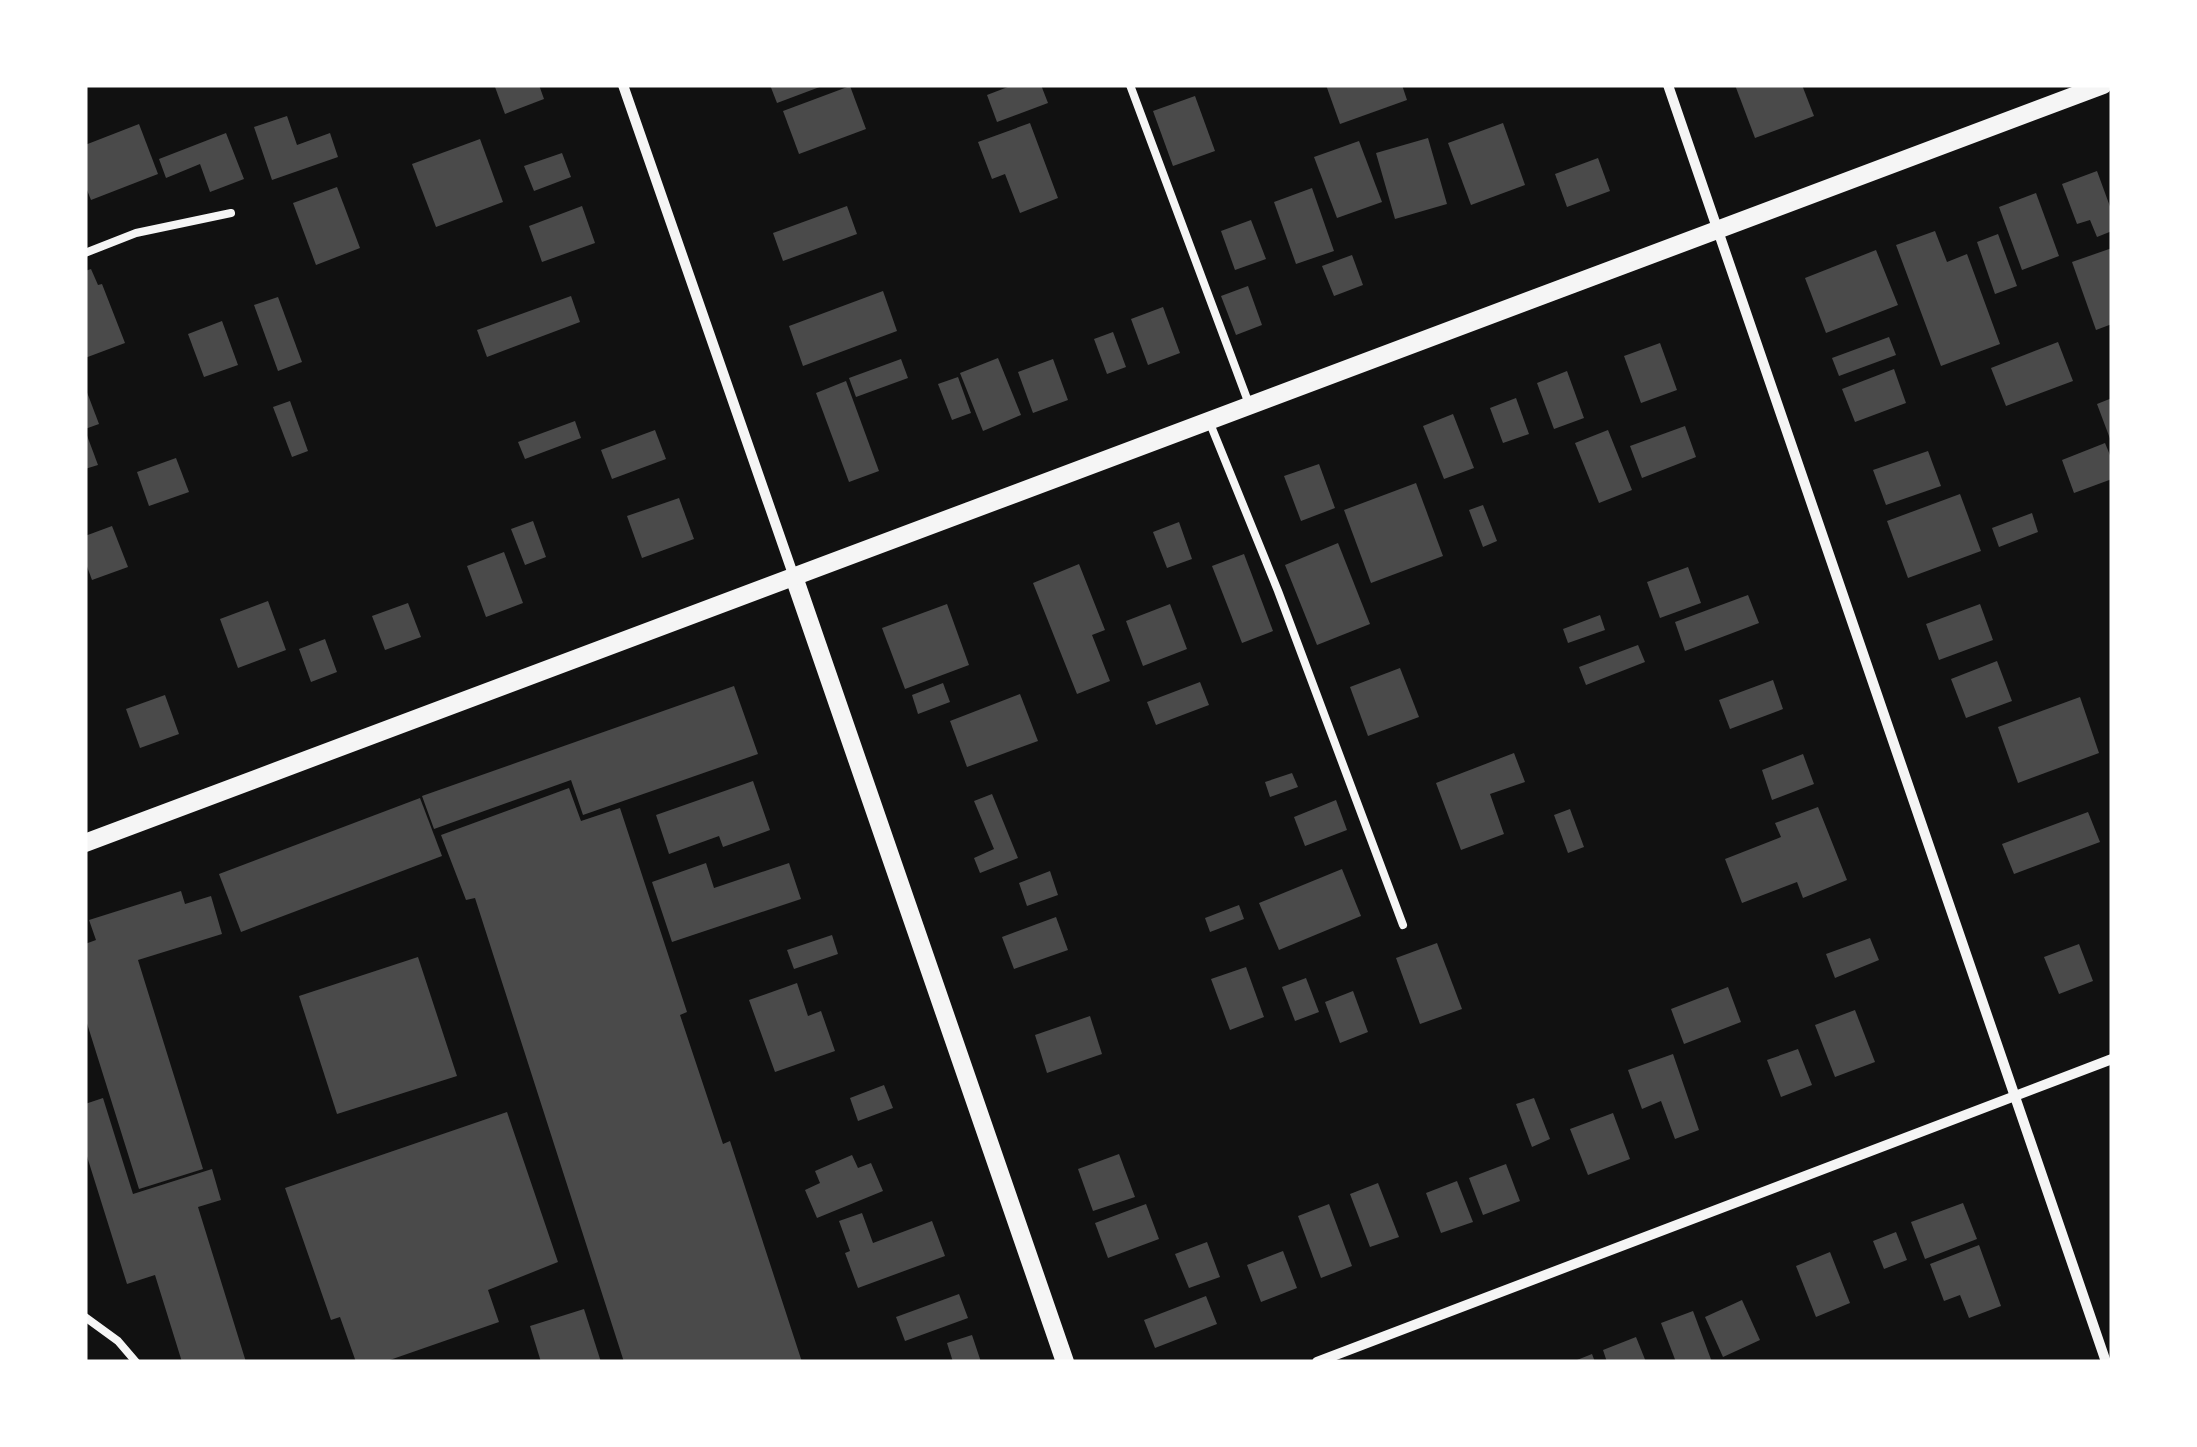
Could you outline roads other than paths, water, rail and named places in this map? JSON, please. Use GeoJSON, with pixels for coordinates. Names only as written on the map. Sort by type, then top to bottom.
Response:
{"type":"FeatureCollection","features":[{"type":"Feature","properties":{"kind":"street"},"geometry":{"type":"LineString","coordinates":[[623,85],[1065,1362]]}},
{"type":"Feature","properties":{"kind":"street"},"geometry":{"type":"LineString","coordinates":[[1668,85],[2106,1362]]}},
{"type":"Feature","properties":{"kind":"street"},"geometry":{"type":"LineString","coordinates":[[85,843],[2103,85]]}},
{"type":"Feature","properties":{"kind":"street"},"geometry":{"type":"LineString","coordinates":[[1317,1362],[2112,1059]]}},
{"type":"Feature","properties":{"kind":"lane"},"geometry":{"type":"LineString","coordinates":[[1130,85],[1250,406]]}},
{"type":"Feature","properties":{"kind":"lane"},"geometry":{"type":"LineString","coordinates":[[85,252],[136,234],[231,213]]}},
{"type":"Feature","properties":{"kind":"lane"},"geometry":{"type":"LineString","coordinates":[[1210,421],[1403,925]]}},
{"type":"Feature","properties":{"kind":"lane"},"geometry":{"type":"LineString","coordinates":[[85,1317],[118,1341],[136,1362]]}}]}
